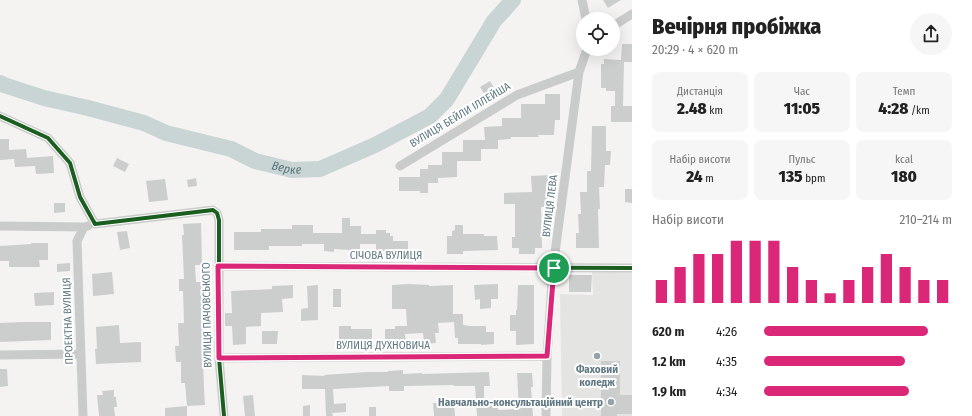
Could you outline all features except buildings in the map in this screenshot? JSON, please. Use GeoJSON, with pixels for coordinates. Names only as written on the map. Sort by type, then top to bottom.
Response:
{"type":"FeatureCollection","features":[{"type":"Feature","properties":{"kind":"street"},"geometry":{"type":"LineString","coordinates":[[582,0],[585,12]]}},
{"type":"Feature","properties":{"kind":"street"},"geometry":{"type":"LineString","coordinates":[[620,22],[632,14]]}},
{"type":"Feature","properties":{"kind":"street","name":"ВУЛИЦЯ ЛЕВА"},"geometry":{"type":"LineString","coordinates":[[546,416],[547,356],[554,268],[579,72],[585,56]]}},
{"type":"Feature","properties":{"kind":"street","name":"ВУЛИЦЯ БЕЙЛИ ІЛЛЕЙША"},"geometry":{"type":"LineString","coordinates":[[400,166],[517,95],[579,72]]}},
{"type":"Feature","properties":{"kind":"street"},"geometry":{"type":"LineString","coordinates":[[0,116],[48,138],[70,163],[80,197],[95,224],[84,227],[0,226]]}},
{"type":"Feature","properties":{"kind":"street","name":"ВУЛИЦЯ ПАЧОВСЬКОГО"},"geometry":{"type":"LineString","coordinates":[[95,224],[213,210],[217,213],[219,220],[219,358],[224,416]]}},
{"type":"Feature","properties":{"kind":"street","name":"ПРОЕКТНА ВУЛИЦЯ"},"geometry":{"type":"LineString","coordinates":[[83,416],[77,241],[84,227]]}},
{"type":"Feature","properties":{"kind":"street","name":"СІЧОВА ВУЛИЦЯ"},"geometry":{"type":"LineString","coordinates":[[218,266],[632,268]]}},
{"type":"Feature","properties":{"kind":"street"},"geometry":{"type":"LineString","coordinates":[[0,355],[81,354]]}},
{"type":"Feature","properties":{"kind":"street","name":"ВУЛИЦЯ ДУХНОВИЧА"},"geometry":{"type":"LineString","coordinates":[[219,358],[547,356]]}},
{"type":"Feature","properties":{"kind":"shaded area","name":"Фаховий коледж"},"geometry":{"type":"Polygon","coordinates":[[[592,272],[632,272],[632,416],[562,416],[560,294],[593,295],[592,272]]]}},
{"type":"Feature","properties":{"kind":"waterway","name":"Верке"},"geometry":{"type":"LineString","coordinates":[[0,83],[44,98],[144,123],[166,133],[231,149],[255,161],[292,170],[320,169],[375,145],[430,116],[447,99],[494,21],[513,0]]}},
{"type":"Feature","properties":{"kind":"cycle path"},"geometry":{"type":"LineString","coordinates":[[0,116],[48,138],[70,163],[80,197],[95,224],[213,210],[217,213],[219,220],[219,358],[224,416]]}},
{"type":"Feature","properties":{"kind":"cycle path"},"geometry":{"type":"LineString","coordinates":[[218,266],[632,268]]}},
{"type":"Feature","properties":{"kind":"place","name":"Фаховий коледж"},"geometry":{"type":"Point","coordinates":[597,356]}},
{"type":"Feature","properties":{"kind":"place","name":"Навчально-консультаційний центр"},"geometry":{"type":"Point","coordinates":[611,402]}},
{"type":"Feature","properties":{"kind":"route"},"geometry":{"type":"LineString","coordinates":[[218,266],[554,268],[547,356],[219,358],[218,266]]}}]}
